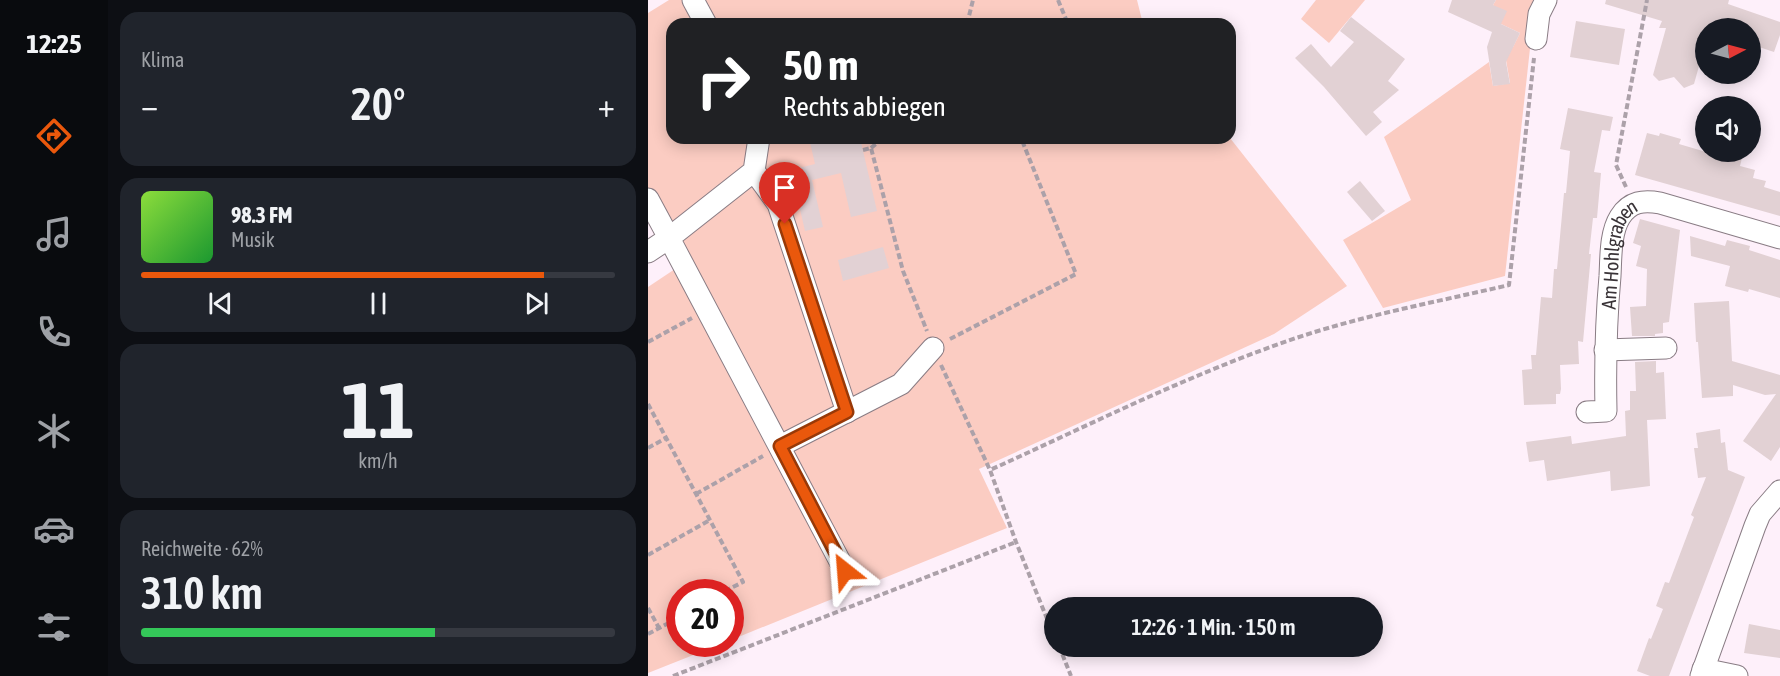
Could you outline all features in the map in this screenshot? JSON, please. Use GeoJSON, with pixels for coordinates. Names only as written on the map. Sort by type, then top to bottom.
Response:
{"type":"FeatureCollection","features":[{"type":"Feature","properties":{"kind":"street"},"geometry":{"type":"LineString","coordinates":[[693,0],[703,18]]}},
{"type":"Feature","properties":{"kind":"street"},"geometry":{"type":"LineString","coordinates":[[1536,39],[1539,14],[1546,0]]}},
{"type":"Feature","properties":{"kind":"street"},"geometry":{"type":"LineString","coordinates":[[648,252],[754,171],[758,144]]}},
{"type":"Feature","properties":{"kind":"street"},"geometry":{"type":"LineString","coordinates":[[754,171],[778,204],[847,412]]}},
{"type":"Feature","properties":{"kind":"street"},"geometry":{"type":"LineString","coordinates":[[648,199],[845,571]]}},
{"type":"Feature","properties":{"kind":"street","name":"Am Hohlgraben"},"geometry":{"type":"LineString","coordinates":[[1587,412],[1606,411],[1605,350],[1613,237],[1621,215],[1634,204],[1648,201],[1780,238]]}},
{"type":"Feature","properties":{"kind":"street"},"geometry":{"type":"LineString","coordinates":[[780,446],[901,384],[933,348]]}},
{"type":"Feature","properties":{"kind":"street"},"geometry":{"type":"LineString","coordinates":[[1605,350],[1666,348]]}},
{"type":"Feature","properties":{"kind":"street"},"geometry":{"type":"LineString","coordinates":[[1737,676],[1702,673],[1755,526],[1766,506],[1780,491]]}},
{"type":"Feature","properties":{"kind":"path"},"geometry":{"type":"LineString","coordinates":[[968,18],[973,0]]}},
{"type":"Feature","properties":{"kind":"path"},"geometry":{"type":"LineString","coordinates":[[1058,0],[1066,18]]}},
{"type":"Feature","properties":{"kind":"path"},"geometry":{"type":"LineString","coordinates":[[1634,204],[1616,165],[1647,0]]}},
{"type":"Feature","properties":{"kind":"path"},"geometry":{"type":"LineString","coordinates":[[990,470],[1223,365],[1281,343],[1351,322],[1509,285],[1536,39]]}},
{"type":"Feature","properties":{"kind":"path"},"geometry":{"type":"LineString","coordinates":[[863,150],[876,144]]}},
{"type":"Feature","properties":{"kind":"path"},"geometry":{"type":"LineString","coordinates":[[933,348],[1076,274],[1023,144]]}},
{"type":"Feature","properties":{"kind":"path"},"geometry":{"type":"LineString","coordinates":[[871,148],[903,271],[933,348],[990,470],[1044,611]]}},
{"type":"Feature","properties":{"kind":"path"},"geometry":{"type":"LineString","coordinates":[[648,342],[707,309]]}},
{"type":"Feature","properties":{"kind":"path"},"geometry":{"type":"LineString","coordinates":[[648,404],[740,579]]}},
{"type":"Feature","properties":{"kind":"path"},"geometry":{"type":"LineString","coordinates":[[648,448],[666,438]]}},
{"type":"Feature","properties":{"kind":"path"},"geometry":{"type":"LineString","coordinates":[[696,494],[780,446]]}},
{"type":"Feature","properties":{"kind":"path"},"geometry":{"type":"LineString","coordinates":[[648,555],[710,520]]}},
{"type":"Feature","properties":{"kind":"path"},"geometry":{"type":"LineString","coordinates":[[673,676],[1016,542]]}},
{"type":"Feature","properties":{"kind":"path"},"geometry":{"type":"LineString","coordinates":[[648,608],[659,628]]}},
{"type":"Feature","properties":{"kind":"path"},"geometry":{"type":"LineString","coordinates":[[648,634],[666,624]]}},
{"type":"Feature","properties":{"kind":"path"},"geometry":{"type":"LineString","coordinates":[[1063,657],[1071,676]]}},
{"type":"Feature","properties":{"kind":"shaded area"},"geometry":{"type":"Polygon","coordinates":[[[669,0],[1137,0],[1142,18],[666,18],[666,144],[1235,144],[1347,286],[1274,334],[979,469],[1007,528],[744,635],[744,579],[666,579],[666,657],[688,657],[648,673],[648,287],[678,267],[648,189],[648,13],[669,0]]]}},
{"type":"Feature","properties":{"kind":"shaded area"},"geometry":{"type":"Polygon","coordinates":[[[1316,0],[1365,0],[1329,43],[1301,19],[1316,0]]]}},
{"type":"Feature","properties":{"kind":"shaded area"},"geometry":{"type":"Polygon","coordinates":[[[1496,0],[1540,0],[1534,12],[1505,276],[1383,308],[1343,240],[1411,200],[1384,137],[1489,62],[1493,86],[1510,83],[1503,43],[1513,47],[1520,33],[1501,24],[1493,5],[1496,0]]]}},
{"type":"Feature","properties":{"kind":"building"},"geometry":{"type":"Polygon","coordinates":[[[1452,0],[1496,0],[1493,5],[1507,11],[1501,24],[1520,33],[1506,62],[1510,84],[1493,86],[1487,47],[1492,32],[1448,12],[1452,0]]]}},
{"type":"Feature","properties":{"kind":"building"},"geometry":{"type":"Polygon","coordinates":[[[1606,0],[1729,0],[1728,4],[1780,22],[1780,35],[1774,52],[1761,48],[1761,18],[1695,18],[1695,80],[1694,84],[1684,88],[1674,77],[1659,81],[1653,75],[1666,28],[1659,28],[1662,21],[1605,4],[1606,0]]]}},
{"type":"Feature","properties":{"kind":"building"},"geometry":{"type":"Polygon","coordinates":[[[1351,17],[1405,59],[1388,81],[1399,90],[1373,112],[1382,122],[1366,136],[1324,87],[1295,58],[1311,44],[1331,67],[1354,42],[1340,31],[1351,17]]]}},
{"type":"Feature","properties":{"kind":"building"},"geometry":{"type":"Polygon","coordinates":[[[1576,21],[1625,29],[1619,65],[1570,57],[1576,21]]]}},
{"type":"Feature","properties":{"kind":"building"},"geometry":{"type":"Polygon","coordinates":[[[1568,108],[1613,117],[1610,131],[1602,130],[1594,172],[1601,173],[1597,218],[1593,218],[1589,254],[1591,254],[1583,342],[1578,341],[1579,364],[1560,365],[1561,389],[1560,394],[1556,394],[1556,404],[1524,405],[1522,370],[1532,369],[1531,355],[1536,355],[1541,297],[1552,298],[1554,269],[1557,269],[1570,151],[1560,149],[1568,108]]]}},
{"type":"Feature","properties":{"kind":"building"},"geometry":{"type":"Polygon","coordinates":[[[1647,133],[1659,136],[1660,133],[1681,139],[1679,144],[1695,149],[1695,162],[1741,162],[1740,166],[1755,170],[1753,178],[1766,181],[1764,187],[1780,192],[1780,216],[1635,175],[1647,133]]]}},
{"type":"Feature","properties":{"kind":"building"},"geometry":{"type":"Polygon","coordinates":[[[810,144],[861,144],[877,211],[851,217],[841,173],[812,180],[823,227],[805,231],[791,170],[815,164],[810,144]]]}},
{"type":"Feature","properties":{"kind":"building"},"geometry":{"type":"Polygon","coordinates":[[[1360,181],[1385,211],[1372,221],[1347,192],[1360,181]]]}},
{"type":"Feature","properties":{"kind":"building"},"geometry":{"type":"Polygon","coordinates":[[[1640,219],[1680,230],[1669,322],[1663,323],[1663,333],[1655,334],[1655,336],[1632,336],[1630,307],[1646,306],[1647,269],[1636,266],[1641,246],[1633,243],[1640,219]]]}},
{"type":"Feature","properties":{"kind":"building"},"geometry":{"type":"Polygon","coordinates":[[[1690,236],[1725,246],[1727,240],[1750,246],[1749,250],[1780,260],[1780,298],[1749,289],[1748,292],[1725,286],[1730,266],[1691,256],[1690,236]]]}},
{"type":"Feature","properties":{"kind":"building"},"geometry":{"type":"Polygon","coordinates":[[[883,247],[889,268],[843,281],[838,260],[883,247]]]}},
{"type":"Feature","properties":{"kind":"building"},"geometry":{"type":"Polygon","coordinates":[[[1729,301],[1732,361],[1780,375],[1780,447],[1771,461],[1743,441],[1776,394],[1765,395],[1733,385],[1733,396],[1702,398],[1694,303],[1729,301]]]}},
{"type":"Feature","properties":{"kind":"building"},"geometry":{"type":"Polygon","coordinates":[[[1656,361],[1656,373],[1664,372],[1666,419],[1647,420],[1650,486],[1611,491],[1610,471],[1547,481],[1544,460],[1529,462],[1526,442],[1571,436],[1572,444],[1626,436],[1625,411],[1630,410],[1630,391],[1636,391],[1635,362],[1656,361]]]}},
{"type":"Feature","properties":{"kind":"building"},"geometry":{"type":"Polygon","coordinates":[[[1720,429],[1721,443],[1725,442],[1728,470],[1745,477],[1669,676],[1650,676],[1637,671],[1663,609],[1656,606],[1665,582],[1669,583],[1694,517],[1691,515],[1706,477],[1698,478],[1694,448],[1698,448],[1696,433],[1720,429]]]}},
{"type":"Feature","properties":{"kind":"building"},"geometry":{"type":"Polygon","coordinates":[[[1749,624],[1780,630],[1780,658],[1744,653],[1749,624]]]}},
{"type":"Feature","properties":{"kind":"route"},"geometry":{"type":"LineString","coordinates":[[785,224],[847,412],[780,446],[845,571]]}}]}
